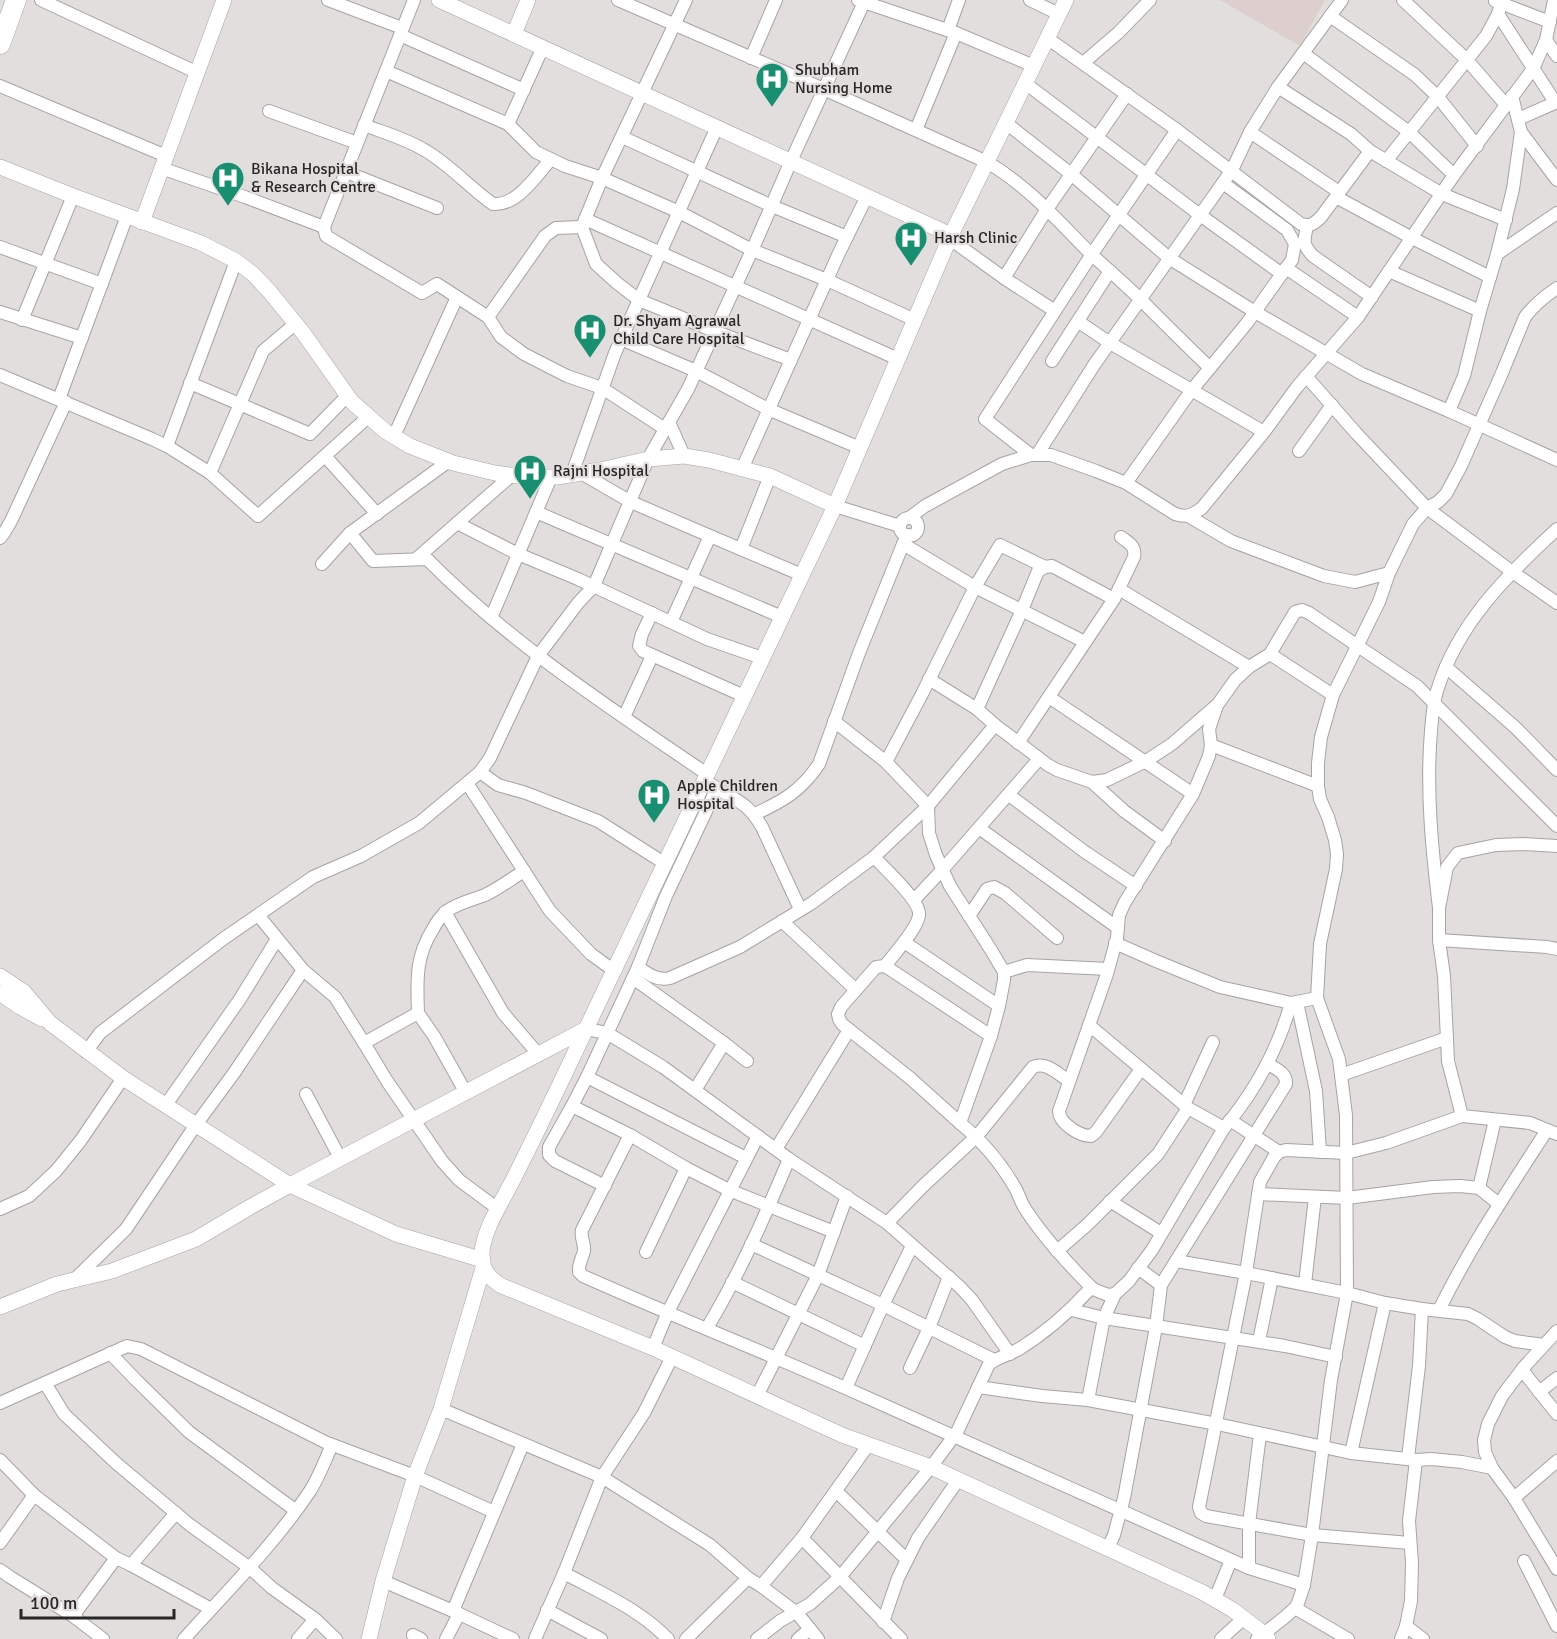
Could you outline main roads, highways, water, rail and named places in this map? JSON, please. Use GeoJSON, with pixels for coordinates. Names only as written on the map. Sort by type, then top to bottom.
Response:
{"type":"FeatureCollection","features":[{"type":"Feature","properties":{"kind":"main road"},"geometry":{"type":"LineString","coordinates":[[0,11],[4,0]]}},
{"type":"Feature","properties":{"kind":"main road"},"geometry":{"type":"LineString","coordinates":[[0,44],[16,0]]}},
{"type":"Feature","properties":{"kind":"place","name":"Shubham Nursing Home"},"geometry":{"type":"Point","coordinates":[772,108]}},
{"type":"Feature","properties":{"kind":"place","name":"Bikana Hospital & Research Centre"},"geometry":{"type":"Point","coordinates":[228,207]}},
{"type":"Feature","properties":{"kind":"place","name":"Harsh Clinic"},"geometry":{"type":"Point","coordinates":[911,267]}},
{"type":"Feature","properties":{"kind":"place","name":"Dr. Shyam Agrawal Child Care Hospital"},"geometry":{"type":"Point","coordinates":[590,359]}},
{"type":"Feature","properties":{"kind":"place","name":"Rajni Hospital"},"geometry":{"type":"Point","coordinates":[530,500]}},
{"type":"Feature","properties":{"kind":"place","name":"Apple Children Hospital"},"geometry":{"type":"Point","coordinates":[654,824]}}]}
